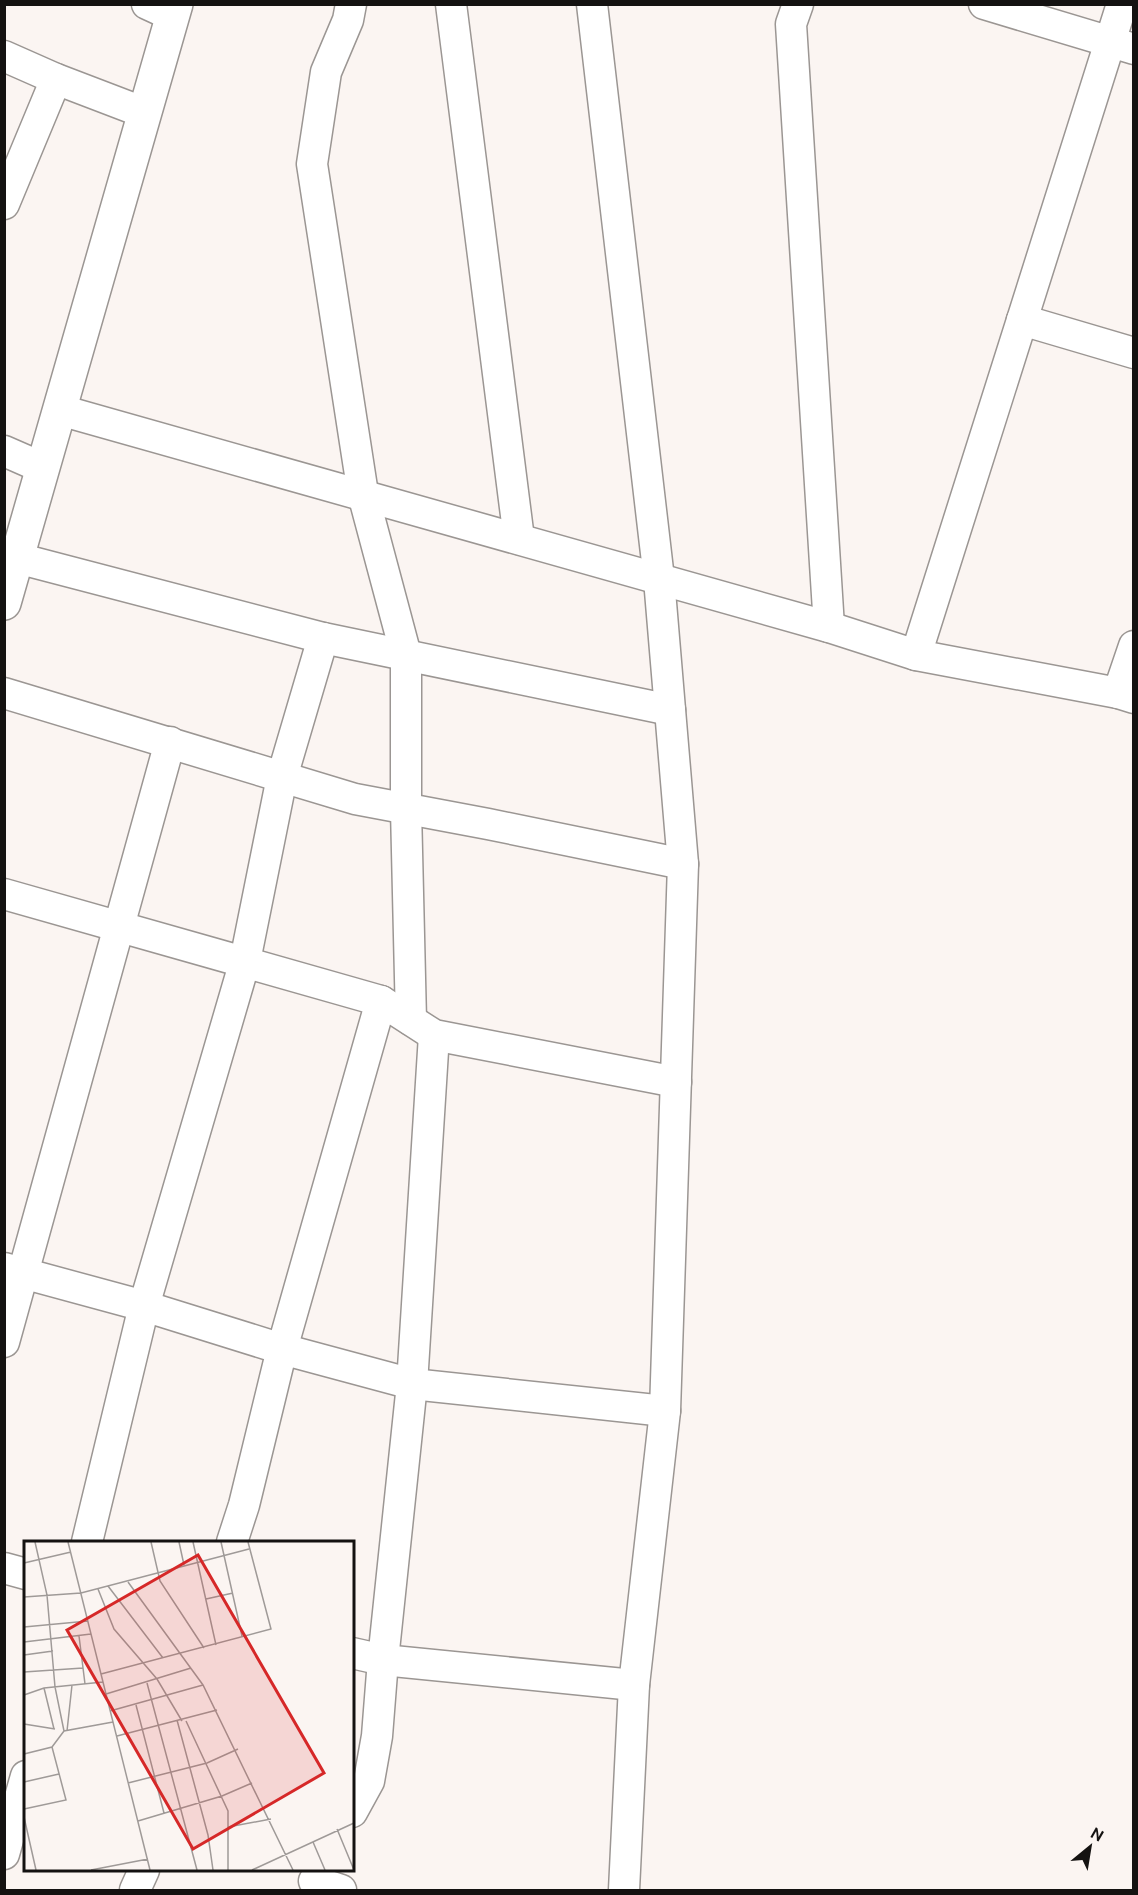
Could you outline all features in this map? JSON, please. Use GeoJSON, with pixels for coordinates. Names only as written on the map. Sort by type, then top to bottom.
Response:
{"type":"FeatureCollection","features":[{"type":"Feature","properties":{"kind":"main road"},"geometry":{"type":"LineString","coordinates":[[4,603],[145,113],[166,8]]}},
{"type":"Feature","properties":{"kind":"street"},"geometry":{"type":"LineString","coordinates":[[351,4],[348,20],[326,72],[312,164],[363,494],[406,655],[406,809],[422,1028],[412,1384],[383,1660],[378,1736],[369,1781],[354,1808]]}},
{"type":"Feature","properties":{"kind":"street"},"geometry":{"type":"LineString","coordinates":[[451,4],[519,539]]}},
{"type":"Feature","properties":{"kind":"street"},"geometry":{"type":"LineString","coordinates":[[592,4],[659,579],[683,864],[665,1411],[634,1685],[624,1890]]}},
{"type":"Feature","properties":{"kind":"street"},"geometry":{"type":"LineString","coordinates":[[798,4],[791,24],[829,627]]}},
{"type":"Feature","properties":{"kind":"street"},"geometry":{"type":"LineString","coordinates":[[915,655],[1022,320],[1122,45],[1122,4]]}},
{"type":"Feature","properties":{"kind":"street"},"geometry":{"type":"LineString","coordinates":[[1002,7],[1122,45]]}},
{"type":"Feature","properties":{"kind":"street"},"geometry":{"type":"LineString","coordinates":[[4,56],[56,79],[145,113]]}},
{"type":"Feature","properties":{"kind":"street"},"geometry":{"type":"LineString","coordinates":[[4,204],[56,79]]}},
{"type":"Feature","properties":{"kind":"street"},"geometry":{"type":"LineString","coordinates":[[1022,320],[1134,353]]}},
{"type":"Feature","properties":{"kind":"street"},"geometry":{"type":"LineString","coordinates":[[60,410],[829,627],[915,655],[1126,695],[1134,646]]}},
{"type":"Feature","properties":{"kind":"street"},"geometry":{"type":"LineString","coordinates":[[4,451],[43,468]]}},
{"type":"Feature","properties":{"kind":"street"},"geometry":{"type":"LineString","coordinates":[[18,558],[323,638],[670,710]]}},
{"type":"Feature","properties":{"kind":"street"},"geometry":{"type":"LineString","coordinates":[[87,1541],[144,1306],[245,962],[282,777],[323,638]]}},
{"type":"Feature","properties":{"kind":"street"},"geometry":{"type":"LineString","coordinates":[[4,693],[355,799],[683,864]]}},
{"type":"Feature","properties":{"kind":"street"},"geometry":{"type":"LineString","coordinates":[[4,1342],[14,1271],[119,925],[170,742]]}},
{"type":"Feature","properties":{"kind":"street"},"geometry":{"type":"LineString","coordinates":[[4,894],[381,1001],[422,1028],[676,1082]]}},
{"type":"Feature","properties":{"kind":"street"},"geometry":{"type":"LineString","coordinates":[[232,1541],[244,1505],[282,1349],[381,1001]]}},
{"type":"Feature","properties":{"kind":"street"},"geometry":{"type":"LineString","coordinates":[[14,1271],[144,1306],[282,1349],[412,1384],[665,1411]]}},
{"type":"Feature","properties":{"kind":"street"},"geometry":{"type":"LineString","coordinates":[[4,1568],[24,1573]]}},
{"type":"Feature","properties":{"kind":"street"},"geometry":{"type":"LineString","coordinates":[[354,1653],[383,1660],[634,1685]]}},
{"type":"Feature","properties":{"kind":"street"},"geometry":{"type":"LineString","coordinates":[[4,1854],[24,1783]]}},
{"type":"Feature","properties":{"kind":"street"},"geometry":{"type":"LineString","coordinates":[[135,1890],[143,1871]]}},
{"type":"Feature","properties":{"kind":"street"},"geometry":{"type":"LineString","coordinates":[[314,1880],[341,1890]]}}]}
